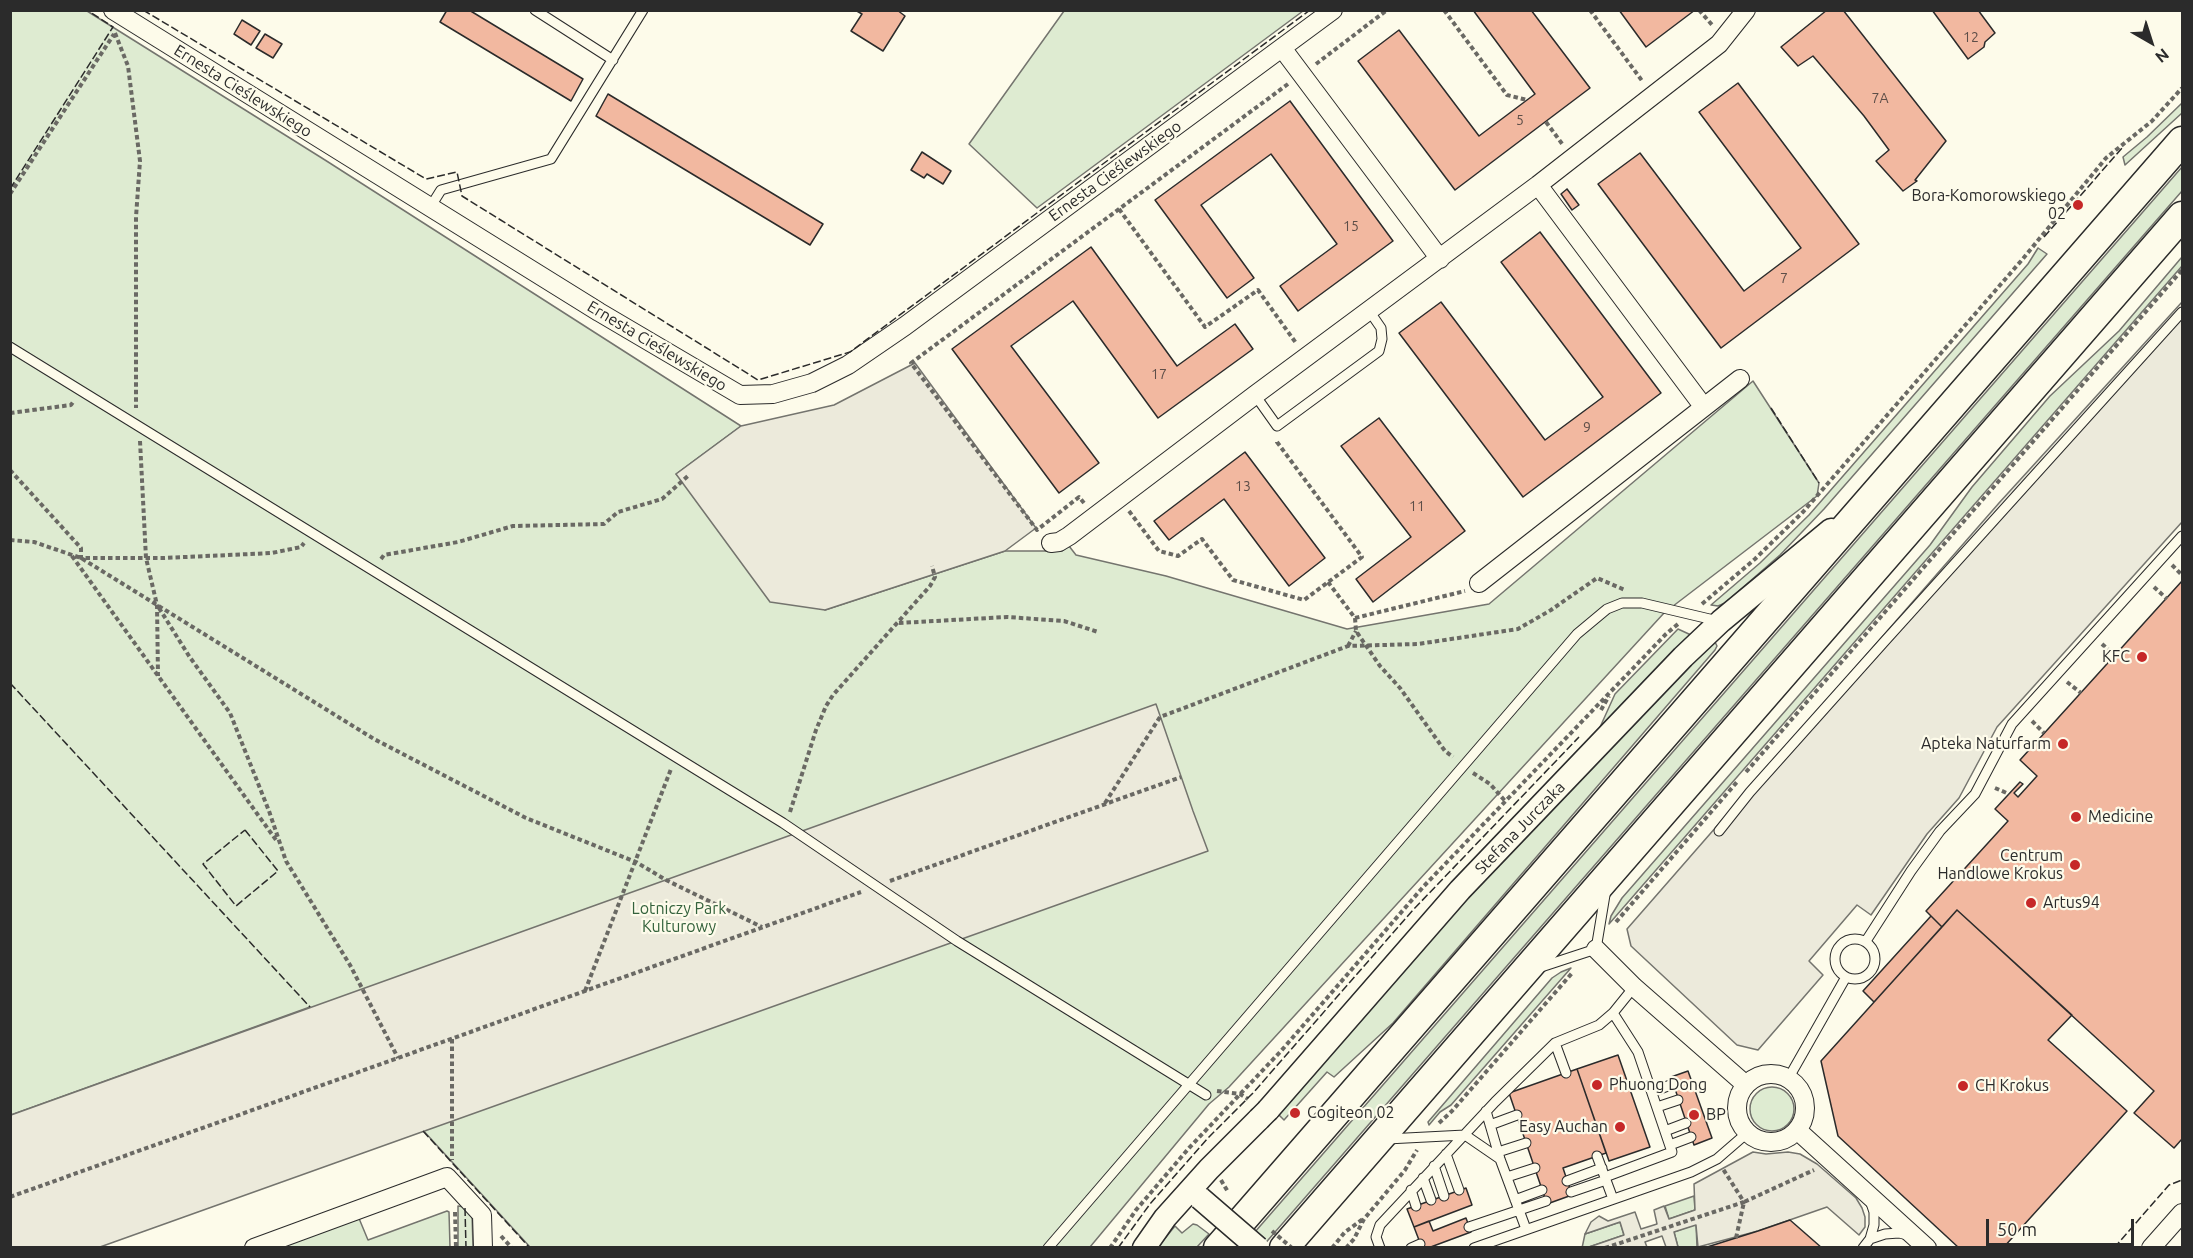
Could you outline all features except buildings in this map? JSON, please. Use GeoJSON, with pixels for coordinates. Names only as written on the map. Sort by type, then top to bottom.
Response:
{"type":"FeatureCollection","features":[{"type":"Feature","properties":{"kind":"main road"},"geometry":{"type":"LineString","coordinates":[[1218,1248],[2182,141]]}},
{"type":"Feature","properties":{"kind":"main road"},"geometry":{"type":"LineString","coordinates":[[1284,1248],[2182,216]]}},
{"type":"Feature","properties":{"kind":"street","name":"Ernesta Cieślewskiego"},"geometry":{"type":"LineString","coordinates":[[119,14],[608,317],[740,395],[773,394],[812,383],[848,364],[905,327],[1333,10]]}},
{"type":"Feature","properties":{"kind":"street"},"geometry":{"type":"LineString","coordinates":[[1051,543],[1059,542],[1069,536],[1538,185],[1719,44],[1746,10]]}},
{"type":"Feature","properties":{"kind":"street"},"geometry":{"type":"LineString","coordinates":[[1282,48],[1440,259]]}},
{"type":"Feature","properties":{"kind":"street"},"geometry":{"type":"LineString","coordinates":[[1538,185],[1703,406]]}},
{"type":"Feature","properties":{"kind":"street"},"geometry":{"type":"LineString","coordinates":[[1479,583],[1740,379]]}},
{"type":"Feature","properties":{"kind":"street","name":"Stefana Jurczaka"},"geometry":{"type":"LineString","coordinates":[[1144,1248],[1166,1218],[1195,1194],[1223,1154],[1263,1114],[1460,890],[1683,657],[1721,621],[1876,493]]}},
{"type":"Feature","properties":{"kind":"street"},"geometry":{"type":"LineString","coordinates":[[1596,949],[1634,987],[1746,1085]]}},
{"type":"Feature","properties":{"kind":"street"},"geometry":{"type":"LineString","coordinates":[[1772,1074],[1788,1078],[1800,1090],[1804,1103],[1803,1118],[1797,1130],[1788,1137],[1772,1142],[1757,1139],[1747,1133],[1741,1123],[1737,1108],[1738,1100],[1746,1085],[1762,1076],[1772,1074]]}},
{"type":"Feature","properties":{"kind":"street"},"geometry":{"type":"LineString","coordinates":[[1797,1130],[1921,1242]]}},
{"type":"Feature","properties":{"kind":"street"},"geometry":{"type":"LineString","coordinates":[[254,1248],[447,1177],[482,1215],[483,1248]]}},
{"type":"Feature","properties":{"kind":"street"},"geometry":{"type":"LineString","coordinates":[[1195,1194],[1258,1248]]}},
{"type":"Feature","properties":{"kind":"street"},"geometry":{"type":"LineString","coordinates":[[2151,1248],[2182,1213]]}},
{"type":"Feature","properties":{"kind":"lane"},"geometry":{"type":"LineString","coordinates":[[535,10],[613,60]]}},
{"type":"Feature","properties":{"kind":"lane"},"geometry":{"type":"LineString","coordinates":[[431,206],[441,190],[551,159],[643,10]]}},
{"type":"Feature","properties":{"kind":"lane"},"geometry":{"type":"LineString","coordinates":[[1255,395],[1277,426],[1379,351],[1382,339],[1381,328],[1370,312]]}},
{"type":"Feature","properties":{"kind":"lane"},"geometry":{"type":"LineString","coordinates":[[1719,831],[1745,798],[1891,634],[2182,312]]}},
{"type":"Feature","properties":{"kind":"lane"},"geometry":{"type":"LineString","coordinates":[[10,347],[790,828],[957,940],[1206,1095]]}},
{"type":"Feature","properties":{"kind":"lane"},"geometry":{"type":"LineString","coordinates":[[1866,941],[1911,871],[1941,831],[1974,794],[2012,724],[2182,536]]}},
{"type":"Feature","properties":{"kind":"lane"},"geometry":{"type":"LineString","coordinates":[[1048,1248],[1584,628],[1607,609],[1622,603],[1642,603],[1721,621]]}},
{"type":"Feature","properties":{"kind":"lane"},"geometry":{"type":"LineString","coordinates":[[1523,973],[1596,949],[1609,875]]}},
{"type":"Feature","properties":{"kind":"lane"},"geometry":{"type":"LineString","coordinates":[[1851,939],[1866,941],[1873,949],[1876,959],[1872,976],[1859,979],[1846,977],[1839,971],[1835,962],[1838,948],[1851,939]]}},
{"type":"Feature","properties":{"kind":"lane"},"geometry":{"type":"LineString","coordinates":[[1788,1078],[1846,977]]}},
{"type":"Feature","properties":{"kind":"lane"},"geometry":{"type":"LineString","coordinates":[[1380,1248],[1376,1237],[1380,1225],[1486,1111],[1555,1043],[1599,1025],[1613,1013],[1634,987]]}},
{"type":"Feature","properties":{"kind":"lane"},"geometry":{"type":"LineString","coordinates":[[1571,1192],[1604,1175],[1672,1152],[1638,1052],[1613,1013]]}},
{"type":"Feature","properties":{"kind":"lane"},"geometry":{"type":"LineString","coordinates":[[1555,1043],[1566,1073]]}},
{"type":"Feature","properties":{"kind":"lane"},"geometry":{"type":"LineString","coordinates":[[1652,1092],[1673,1084]]}},
{"type":"Feature","properties":{"kind":"lane"},"geometry":{"type":"LineString","coordinates":[[1495,1102],[1510,1096]]}},
{"type":"Feature","properties":{"kind":"lane"},"geometry":{"type":"LineString","coordinates":[[1657,1107],[1678,1100]]}},
{"type":"Feature","properties":{"kind":"lane"},"geometry":{"type":"LineString","coordinates":[[1486,1111],[1499,1156],[1526,1229]]}},
{"type":"Feature","properties":{"kind":"lane"},"geometry":{"type":"LineString","coordinates":[[1490,1125],[1517,1115]]}},
{"type":"Feature","properties":{"kind":"lane"},"geometry":{"type":"LineString","coordinates":[[1665,1131],[1686,1123]]}},
{"type":"Feature","properties":{"kind":"lane"},"geometry":{"type":"LineString","coordinates":[[1474,1248],[1710,1164],[1747,1133]]}},
{"type":"Feature","properties":{"kind":"lane"},"geometry":{"type":"LineString","coordinates":[[1379,1140],[1465,1135],[1499,1156]]}},
{"type":"Feature","properties":{"kind":"lane"},"geometry":{"type":"LineString","coordinates":[[1670,1145],[1691,1137]]}},
{"type":"Feature","properties":{"kind":"lane"},"geometry":{"type":"LineString","coordinates":[[1499,1156],[1526,1143]]}},
{"type":"Feature","properties":{"kind":"lane"},"geometry":{"type":"LineString","coordinates":[[1446,1154],[1460,1190]]}},
{"type":"Feature","properties":{"kind":"lane"},"geometry":{"type":"LineString","coordinates":[[1597,1156],[1613,1199]]}},
{"type":"Feature","properties":{"kind":"lane"},"geometry":{"type":"LineString","coordinates":[[1434,1167],[1444,1196]]}},
{"type":"Feature","properties":{"kind":"lane"},"geometry":{"type":"LineString","coordinates":[[1507,1178],[1534,1168]]}},
{"type":"Feature","properties":{"kind":"lane"},"geometry":{"type":"LineString","coordinates":[[1567,1181],[1604,1175]]}},
{"type":"Feature","properties":{"kind":"lane"},"geometry":{"type":"LineString","coordinates":[[1423,1178],[1431,1200]]}},
{"type":"Feature","properties":{"kind":"lane"},"geometry":{"type":"LineString","coordinates":[[1515,1200],[1542,1190]]}},
{"type":"Feature","properties":{"kind":"lane"},"geometry":{"type":"LineString","coordinates":[[1408,1193],[1416,1206]]}},
{"type":"Feature","properties":{"kind":"lane"},"geometry":{"type":"LineString","coordinates":[[1863,1248],[1870,1239],[1874,1218],[1868,1195]]}},
{"type":"Feature","properties":{"kind":"lane"},"geometry":{"type":"LineString","coordinates":[[1469,1227],[1546,1201]]}},
{"type":"Feature","properties":{"kind":"lane"},"geometry":{"type":"LineString","coordinates":[[1870,1239],[1885,1234],[1899,1233],[1921,1242]]}},
{"type":"Feature","properties":{"kind":"path"},"geometry":{"type":"LineString","coordinates":[[1094,516],[1079,497],[1037,530],[911,363],[1387,10]]}},
{"type":"Feature","properties":{"kind":"path"},"geometry":{"type":"LineString","coordinates":[[1444,10],[1508,95],[1527,100]]}},
{"type":"Feature","properties":{"kind":"path"},"geometry":{"type":"LineString","coordinates":[[1590,10],[1653,96]]}},
{"type":"Feature","properties":{"kind":"path"},"geometry":{"type":"LineString","coordinates":[[10,194],[114,33],[119,14]]}},
{"type":"Feature","properties":{"kind":"path"},"geometry":{"type":"LineString","coordinates":[[114,33],[128,66],[140,160],[136,217],[137,425],[146,558],[157,605],[158,677]]}},
{"type":"Feature","properties":{"kind":"path"},"geometry":{"type":"LineString","coordinates":[[2033,246],[2106,158],[2152,121],[2182,88]]}},
{"type":"Feature","properties":{"kind":"path"},"geometry":{"type":"LineString","coordinates":[[1546,122],[1572,158]]}},
{"type":"Feature","properties":{"kind":"path"},"geometry":{"type":"LineString","coordinates":[[1119,209],[1205,327],[1258,291],[1306,358]]}},
{"type":"Feature","properties":{"kind":"path"},"geometry":{"type":"LineString","coordinates":[[1612,926],[2182,270]]}},
{"type":"Feature","properties":{"kind":"path"},"geometry":{"type":"LineString","coordinates":[[10,413],[71,405],[81,390]]}},
{"type":"Feature","properties":{"kind":"path"},"geometry":{"type":"LineString","coordinates":[[1119,497],[1159,551],[1178,556],[1202,539],[1233,580],[1304,600],[1362,557],[1277,442],[1277,426]]}},
{"type":"Feature","properties":{"kind":"path"},"geometry":{"type":"LineString","coordinates":[[10,470],[81,548],[81,558]]}},
{"type":"Feature","properties":{"kind":"path"},"geometry":{"type":"LineString","coordinates":[[374,571],[384,555],[458,542],[513,526],[603,524],[618,512],[662,499],[689,475]]}},
{"type":"Feature","properties":{"kind":"path"},"geometry":{"type":"LineString","coordinates":[[81,558],[272,553],[301,547],[311,532]]}},
{"type":"Feature","properties":{"kind":"path"},"geometry":{"type":"LineString","coordinates":[[10,540],[34,542],[81,558],[374,740],[526,818],[636,862],[666,880],[762,927]]}},
{"type":"Feature","properties":{"kind":"path"},"geometry":{"type":"LineString","coordinates":[[72,555],[279,843]]}},
{"type":"Feature","properties":{"kind":"path"},"geometry":{"type":"LineString","coordinates":[[793,808],[816,730],[832,695],[930,586],[935,577],[932,566]]}},
{"type":"Feature","properties":{"kind":"path"},"geometry":{"type":"LineString","coordinates":[[1104,804],[1160,717],[1348,646],[1418,644],[1470,634],[1518,629],[1551,610],[1597,578],[1622,587],[1642,603]]}},
{"type":"Feature","properties":{"kind":"path"},"geometry":{"type":"LineString","coordinates":[[1328,582],[1355,618],[1356,631],[1380,666],[1400,688],[1445,751],[1490,784],[1506,802]]}},
{"type":"Feature","properties":{"kind":"path"},"geometry":{"type":"LineString","coordinates":[[1355,618],[1468,591],[1479,583]]}},
{"type":"Feature","properties":{"kind":"path"},"geometry":{"type":"LineString","coordinates":[[157,605],[189,656],[230,713],[279,843],[298,883],[325,922],[350,965],[398,1058]]}},
{"type":"Feature","properties":{"kind":"path"},"geometry":{"type":"LineString","coordinates":[[899,623],[1007,617],[1064,621],[1098,632]]}},
{"type":"Feature","properties":{"kind":"path"},"geometry":{"type":"LineString","coordinates":[[1348,646],[1356,631]]}},
{"type":"Feature","properties":{"kind":"path"},"geometry":{"type":"LineString","coordinates":[[585,990],[669,774],[678,759]]}},
{"type":"Feature","properties":{"kind":"path"},"geometry":{"type":"LineString","coordinates":[[10,1197],[1180,777]]}},
{"type":"Feature","properties":{"kind":"path"},"geometry":{"type":"LineString","coordinates":[[1995,788],[2009,794]]}},
{"type":"Feature","properties":{"kind":"path"},"geometry":{"type":"LineString","coordinates":[[1439,1124],[1572,972],[1578,969]]}},
{"type":"Feature","properties":{"kind":"path"},"geometry":{"type":"LineString","coordinates":[[452,1039],[452,1184]]}},
{"type":"Feature","properties":{"kind":"path"},"geometry":{"type":"LineString","coordinates":[[1206,1095],[1215,1091],[1239,1094],[1248,1099]]}},
{"type":"Feature","properties":{"kind":"path"},"geometry":{"type":"LineString","coordinates":[[1346,1248],[1354,1239],[1364,1219],[1405,1170],[1419,1147]]}},
{"type":"Feature","properties":{"kind":"path"},"geometry":{"type":"LineString","coordinates":[[1605,1248],[1744,1202],[1821,1167]]}},
{"type":"Feature","properties":{"kind":"path"},"geometry":{"type":"LineString","coordinates":[[1723,1168],[1744,1202],[1736,1238]]}},
{"type":"Feature","properties":{"kind":"path"},"geometry":{"type":"LineString","coordinates":[[455,1209],[456,1248]]}},
{"type":"Feature","properties":{"kind":"path"},"geometry":{"type":"LineString","coordinates":[[1332,1248],[1345,1232],[1364,1219]]}},
{"type":"Feature","properties":{"kind":"green space","name":"Lotniczy Park Kulturowy"},"geometry":{"type":"Polygon","coordinates":[[[10,11],[87,11],[741,426],[676,474],[825,610],[1005,551],[1062,551],[1069,546],[1076,555],[1166,576],[1347,629],[1489,604],[1753,381],[1819,483],[1817,496],[1664,613],[1229,1087],[1209,1104],[1090,1247],[530,1247],[310,1007],[11,1115],[10,11]]]}},
{"type":"Feature","properties":{"kind":"green space"},"geometry":{"type":"Polygon","coordinates":[[[1064,11],[1303,11],[1037,208],[969,144],[1064,11]]]}},
{"type":"Feature","properties":{"kind":"green space"},"geometry":{"type":"Polygon","coordinates":[[[2182,103],[2182,113],[2125,165],[2123,157],[2182,103]]]}},
{"type":"Feature","properties":{"kind":"green space"},"geometry":{"type":"Polygon","coordinates":[[[2182,167],[2182,191],[1262,1247],[1241,1248],[2182,167]]]}},
{"type":"Feature","properties":{"kind":"green space"},"geometry":{"type":"Polygon","coordinates":[[[2038,248],[2047,254],[1824,509],[1780,555],[1725,603],[1718,606],[1711,605],[1760,563],[1809,515],[2028,264],[2038,248]]]}},
{"type":"Feature","properties":{"kind":"green space"},"geometry":{"type":"Polygon","coordinates":[[[2182,257],[2182,266],[1609,924],[1622,898],[1930,545],[1972,487],[2050,396],[2119,331],[2182,257]]]}},
{"type":"Feature","properties":{"kind":"green space"},"geometry":{"type":"Polygon","coordinates":[[[1678,629],[1691,635],[1596,736],[1615,694],[1678,629]]]}},
{"type":"Feature","properties":{"kind":"green space"},"geometry":{"type":"Polygon","coordinates":[[[1715,642],[1717,646],[1715,650],[1393,1023],[1334,1077],[1327,1072],[1284,1120],[1277,1113],[1434,931],[1707,645],[1715,642]]]}},
{"type":"Feature","properties":{"kind":"green space"},"geometry":{"type":"Polygon","coordinates":[[[1571,968],[1451,1105],[1440,1112],[1429,1125],[1428,1122],[1552,978],[1571,968]]]}},
{"type":"Feature","properties":{"kind":"green space"},"geometry":{"type":"Polygon","coordinates":[[[1772,1087],[1788,1093],[1794,1109],[1788,1125],[1772,1131],[1756,1125],[1750,1109],[1756,1093],[1772,1087]]]}},
{"type":"Feature","properties":{"kind":"green space"},"geometry":{"type":"Polygon","coordinates":[[[1694,1196],[1695,1210],[1669,1219],[1665,1206],[1694,1196]]]}},
{"type":"Feature","properties":{"kind":"green space"},"geometry":{"type":"Polygon","coordinates":[[[458,1206],[465,1207],[472,1214],[473,1247],[458,1247],[458,1206]]]}},
{"type":"Feature","properties":{"kind":"green space"},"geometry":{"type":"Polygon","coordinates":[[[449,1212],[450,1247],[271,1248],[358,1216],[368,1240],[449,1212]]]}},
{"type":"Feature","properties":{"kind":"green space"},"geometry":{"type":"Polygon","coordinates":[[[1620,1222],[1624,1235],[1582,1248],[1585,1234],[1620,1222]]]}},
{"type":"Feature","properties":{"kind":"green space"},"geometry":{"type":"Polygon","coordinates":[[[1193,1224],[1209,1234],[1197,1247],[1157,1248],[1175,1226],[1182,1233],[1193,1224]]]}},
{"type":"Feature","properties":{"kind":"green space"},"geometry":{"type":"Polygon","coordinates":[[[1696,1224],[1697,1247],[1678,1247],[1674,1232],[1696,1224]]]}},
{"type":"Feature","properties":{"kind":"shaded area"},"geometry":{"type":"Polygon","coordinates":[[[2182,302],[2182,522],[1997,727],[1959,798],[1927,834],[1871,915],[1857,905],[1809,961],[1823,975],[1758,1050],[1737,1045],[1631,946],[1627,929],[1999,503],[2182,302]]]}},
{"type":"Feature","properties":{"kind":"shaded area"},"geometry":{"type":"Polygon","coordinates":[[[915,363],[1036,528],[1005,551],[825,610],[770,602],[676,474],[741,426],[834,405],[915,363]]]}},
{"type":"Feature","properties":{"kind":"shaded area"},"geometry":{"type":"Polygon","coordinates":[[[1156,704],[1208,851],[100,1247],[11,1248],[11,1115],[1156,704]]]}},
{"type":"Feature","properties":{"kind":"shaded area"},"geometry":{"type":"Polygon","coordinates":[[[1753,1152],[1800,1154],[1817,1164],[1856,1198],[1865,1217],[1865,1227],[1859,1235],[1827,1207],[1758,1231],[1698,1247],[1696,1225],[1674,1232],[1678,1247],[1666,1247],[1662,1236],[1645,1242],[1647,1247],[1589,1247],[1624,1235],[1620,1222],[1585,1234],[1591,1222],[1599,1216],[1608,1221],[1635,1212],[1641,1229],[1657,1224],[1654,1210],[1664,1206],[1669,1219],[1695,1210],[1694,1184],[1753,1152]]]}},
{"type":"Feature","properties":{"kind":"fence"},"geometry":{"type":"LineString","coordinates":[[10,189],[113,27],[87,10]]}},
{"type":"Feature","properties":{"kind":"fence"},"geometry":{"type":"LineString","coordinates":[[143,10],[426,179],[457,172],[462,196],[758,380],[850,352],[1310,10]]}},
{"type":"Feature","properties":{"kind":"fence"},"geometry":{"type":"LineString","coordinates":[[2044,237],[2123,147]]}},
{"type":"Feature","properties":{"kind":"fence"},"geometry":{"type":"LineString","coordinates":[[1771,408],[1819,483]]}},
{"type":"Feature","properties":{"kind":"fence"},"geometry":{"type":"LineString","coordinates":[[10,683],[310,1007]]}},
{"type":"Feature","properties":{"kind":"fence"},"geometry":{"type":"LineString","coordinates":[[1118,1248],[1150,1204],[1207,1139],[1253,1093],[1413,910],[1579,737]]}},
{"type":"Feature","properties":{"kind":"fence"},"geometry":{"type":"LineString","coordinates":[[245,830],[278,871],[236,906],[203,864],[245,830]]}},
{"type":"Feature","properties":{"kind":"fence"},"geometry":{"type":"LineString","coordinates":[[423,1131],[530,1248]]}},
{"type":"Feature","properties":{"kind":"fence"},"geometry":{"type":"LineString","coordinates":[[2114,1248],[2169,1185],[2182,1180]]}},
{"type":"Feature","properties":{"kind":"fence"},"geometry":{"type":"LineString","coordinates":[[465,1208],[466,1248]]}},
{"type":"Feature","properties":{"kind":"place","name":"Bora-Komorowskiego 02"},"geometry":{"type":"Point","coordinates":[2078,205]}},
{"type":"Feature","properties":{"kind":"place","name":"KFC"},"geometry":{"type":"Point","coordinates":[2142,657]}},
{"type":"Feature","properties":{"kind":"place","name":"Apteka Naturfarm"},"geometry":{"type":"Point","coordinates":[2063,744]}},
{"type":"Feature","properties":{"kind":"place","name":"Medicine"},"geometry":{"type":"Point","coordinates":[2076,817]}},
{"type":"Feature","properties":{"kind":"place","name":"Centrum Handlowe Krokus"},"geometry":{"type":"Point","coordinates":[2075,865]}},
{"type":"Feature","properties":{"kind":"place","name":"Artus94"},"geometry":{"type":"Point","coordinates":[2031,903]}},
{"type":"Feature","properties":{"kind":"place","name":"Phuong Dong"},"geometry":{"type":"Point","coordinates":[1597,1085]}},
{"type":"Feature","properties":{"kind":"place","name":"CH Krokus"},"geometry":{"type":"Point","coordinates":[1963,1086]}},
{"type":"Feature","properties":{"kind":"place","name":"Cogiteon 02"},"geometry":{"type":"Point","coordinates":[1295,1113]}},
{"type":"Feature","properties":{"kind":"place","name":"BP"},"geometry":{"type":"Point","coordinates":[1694,1115]}},
{"type":"Feature","properties":{"kind":"place","name":"Easy Auchan"},"geometry":{"type":"Point","coordinates":[1620,1127]}}]}
